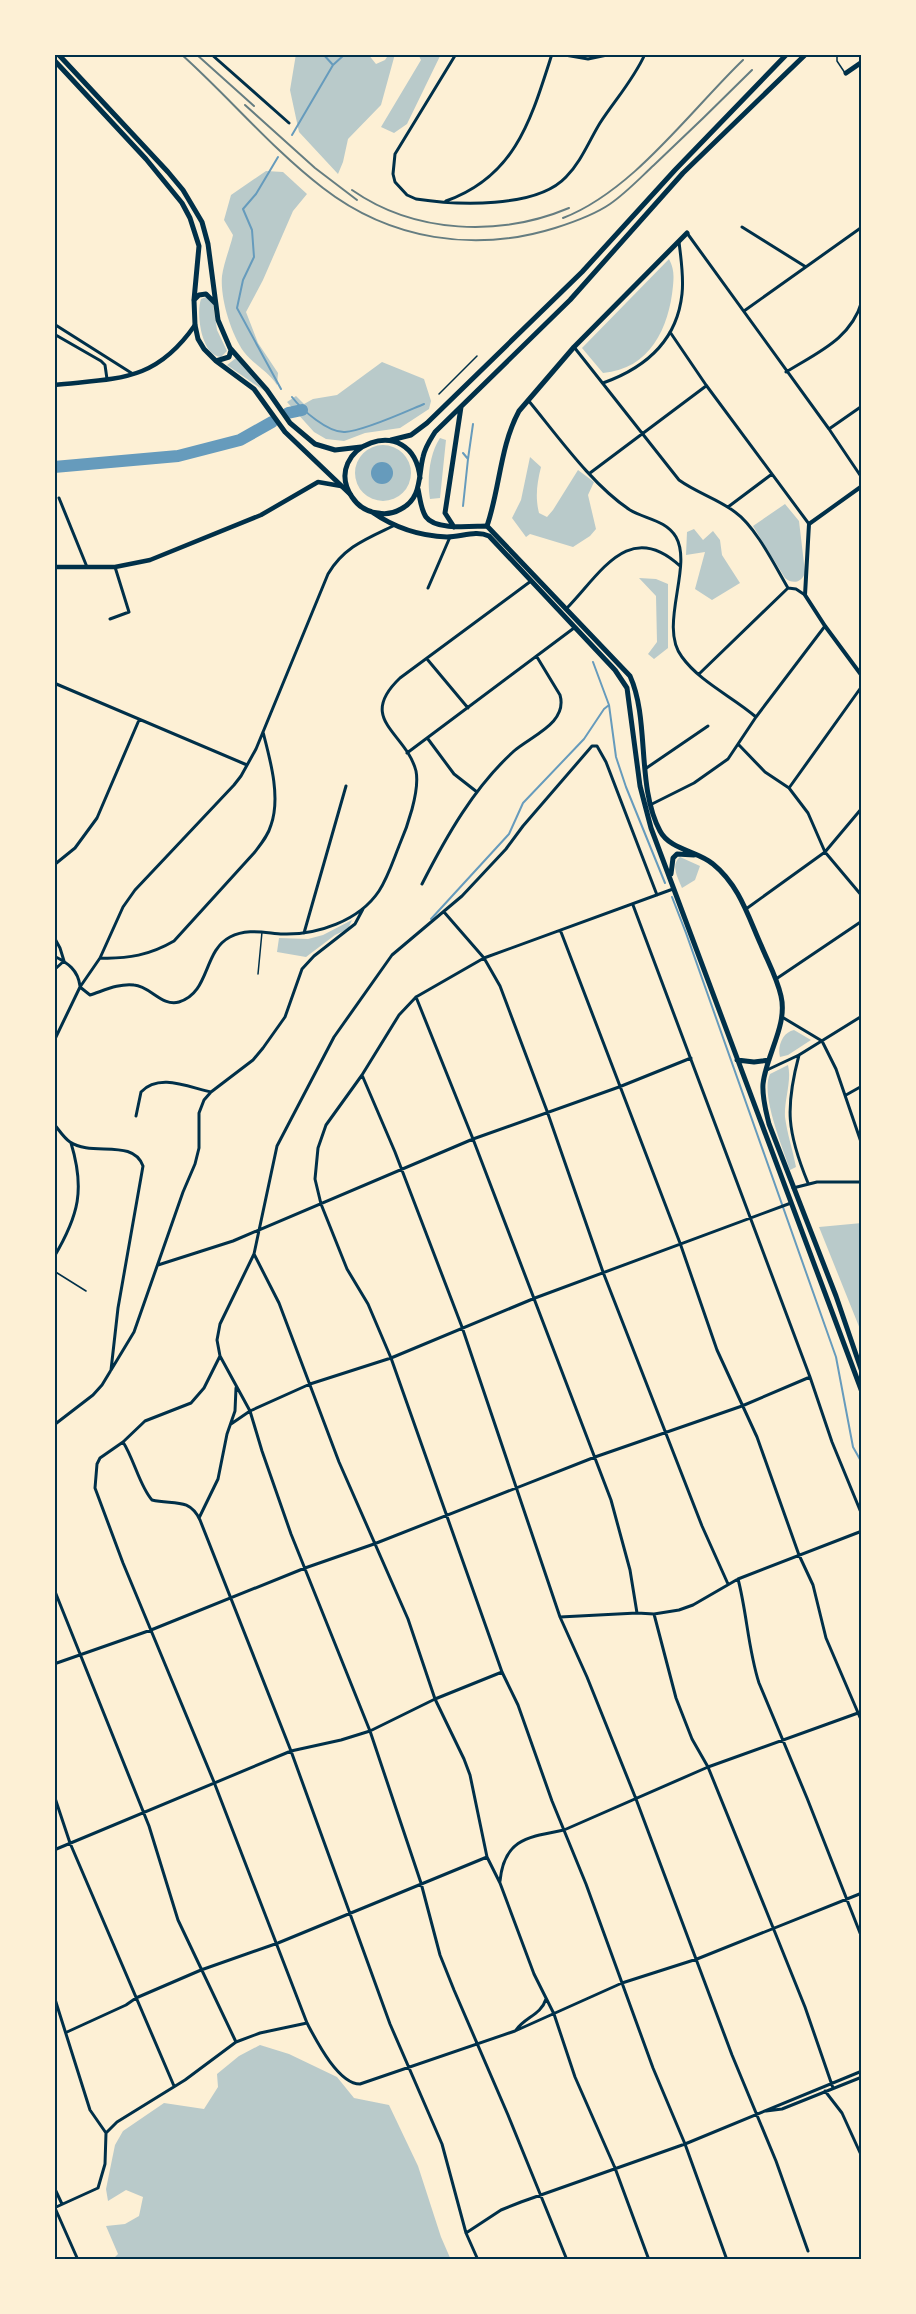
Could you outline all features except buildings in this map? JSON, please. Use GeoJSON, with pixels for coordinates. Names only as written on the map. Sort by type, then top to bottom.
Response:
{"type":"FeatureCollection","features":[{"type":"Feature","properties":{"kind":"main road"},"geometry":{"type":"LineString","coordinates":[[58,54],[183,190],[202,222],[208,244],[221,331],[230,348],[267,390],[290,423],[309,439],[325,448],[335,450],[361,447]]}},
{"type":"Feature","properties":{"kind":"main road"},"geometry":{"type":"LineString","coordinates":[[350,494],[346,474],[353,454],[370,442],[411,435],[427,423],[570,285],[675,170],[788,54]]}},
{"type":"Feature","properties":{"kind":"main road"},"geometry":{"type":"LineString","coordinates":[[372,512],[383,514],[394,512],[413,500],[418,489],[422,457],[429,441],[462,405],[570,300],[683,173],[806,54]]}},
{"type":"Feature","properties":{"kind":"main road"},"geometry":{"type":"LineString","coordinates":[[54,60],[146,159],[182,203],[196,233],[199,246],[194,300],[198,339],[216,361],[254,389],[285,432],[363,508],[393,526],[411,531],[450,537],[484,534],[489,536],[615,670],[627,688],[640,786],[651,828],[675,888],[789,1204],[862,1392]]}},
{"type":"Feature","properties":{"kind":"main road"},"geometry":{"type":"LineString","coordinates":[[846,73],[862,62]]}},
{"type":"Feature","properties":{"kind":"main road"},"geometry":{"type":"LineString","coordinates":[[488,526],[510,433],[528,400],[574,347],[687,233]]}},
{"type":"Feature","properties":{"kind":"main road"},"geometry":{"type":"LineString","coordinates":[[194,300],[206,294],[216,304]]}},
{"type":"Feature","properties":{"kind":"main road"},"geometry":{"type":"LineString","coordinates":[[54,385],[134,375],[161,362],[179,347],[195,325]]}},
{"type":"Feature","properties":{"kind":"main road"},"geometry":{"type":"LineString","coordinates":[[216,361],[229,357],[230,348]]}},
{"type":"Feature","properties":{"kind":"main road"},"geometry":{"type":"LineString","coordinates":[[454,527],[445,513],[462,405]]}},
{"type":"Feature","properties":{"kind":"main road"},"geometry":{"type":"LineString","coordinates":[[390,440],[409,450],[419,468],[420,478]]}},
{"type":"Feature","properties":{"kind":"main road"},"geometry":{"type":"LineString","coordinates":[[54,567],[115,567],[150,560],[250,519],[318,482],[341,486]]}},
{"type":"Feature","properties":{"kind":"main road"},"geometry":{"type":"LineString","coordinates":[[418,489],[426,517],[431,522],[454,527],[488,526],[630,676],[637,699],[645,769],[652,804],[663,837],[672,844],[712,863],[731,882],[746,909],[776,979],[783,1001],[782,1017],[765,1071],[763,1099],[769,1124],[836,1296],[862,1372]]}},
{"type":"Feature","properties":{"kind":"main road"},"geometry":{"type":"LineString","coordinates":[[670,877],[673,858],[676,855],[701,856]]}},
{"type":"Feature","properties":{"kind":"main road"},"geometry":{"type":"LineString","coordinates":[[737,1060],[754,1062],[769,1059]]}},
{"type":"Feature","properties":{"kind":"street"},"geometry":{"type":"LineString","coordinates":[[211,54],[289,123]]}},
{"type":"Feature","properties":{"kind":"street"},"geometry":{"type":"LineString","coordinates":[[456,54],[395,154],[393,164],[395,182],[406,195],[416,199],[468,204],[535,194],[557,185],[576,165],[604,117],[633,77],[645,54]]}},
{"type":"Feature","properties":{"kind":"street"},"geometry":{"type":"LineString","coordinates":[[445,201],[485,182],[508,160],[524,130],[552,54]]}},
{"type":"Feature","properties":{"kind":"street"},"geometry":{"type":"LineString","coordinates":[[559,54],[588,59],[612,54]]}},
{"type":"Feature","properties":{"kind":"street"},"geometry":{"type":"LineString","coordinates":[[742,227],[806,267]]}},
{"type":"Feature","properties":{"kind":"street"},"geometry":{"type":"LineString","coordinates":[[743,312],[862,227]]}},
{"type":"Feature","properties":{"kind":"street"},"geometry":{"type":"LineString","coordinates":[[687,233],[862,478]]}},
{"type":"Feature","properties":{"kind":"street"},"geometry":{"type":"LineString","coordinates":[[603,383],[627,374],[645,363],[670,332],[682,293],[679,242]]}},
{"type":"Feature","properties":{"kind":"street"},"geometry":{"type":"LineString","coordinates":[[786,372],[846,332],[855,322],[862,301]]}},
{"type":"Feature","properties":{"kind":"street"},"geometry":{"type":"LineString","coordinates":[[54,324],[134,375]]}},
{"type":"Feature","properties":{"kind":"street"},"geometry":{"type":"LineString","coordinates":[[670,332],[706,385],[809,524],[805,595]]}},
{"type":"Feature","properties":{"kind":"street"},"geometry":{"type":"LineString","coordinates":[[54,334],[101,361],[105,365],[107,379]]}},
{"type":"Feature","properties":{"kind":"street"},"geometry":{"type":"LineString","coordinates":[[574,347],[679,480],[737,513],[752,529],[788,588]]}},
{"type":"Feature","properties":{"kind":"street"},"geometry":{"type":"LineString","coordinates":[[590,473],[706,385]]}},
{"type":"Feature","properties":{"kind":"street"},"geometry":{"type":"LineString","coordinates":[[528,400],[590,473],[622,504],[633,512],[663,524],[672,531],[680,548],[674,625],[675,646],[682,657],[699,674],[756,717]]}},
{"type":"Feature","properties":{"kind":"street"},"geometry":{"type":"LineString","coordinates":[[829,429],[862,406]]}},
{"type":"Feature","properties":{"kind":"street"},"geometry":{"type":"LineString","coordinates":[[727,507],[772,474]]}},
{"type":"Feature","properties":{"kind":"street"},"geometry":{"type":"LineString","coordinates":[[809,524],[862,486]]}},
{"type":"Feature","properties":{"kind":"street"},"geometry":{"type":"LineString","coordinates":[[58,498],[87,567]]}},
{"type":"Feature","properties":{"kind":"street"},"geometry":{"type":"LineString","coordinates":[[54,1041],[80,987],[100,958],[123,907],[135,890],[234,785],[247,765],[317,606],[328,574],[336,561],[346,550],[393,526]]}},
{"type":"Feature","properties":{"kind":"street"},"geometry":{"type":"LineString","coordinates":[[428,588],[450,537]]}},
{"type":"Feature","properties":{"kind":"street"},"geometry":{"type":"LineString","coordinates":[[567,608],[610,562],[628,549],[638,546],[651,547],[680,566]]}},
{"type":"Feature","properties":{"kind":"street"},"geometry":{"type":"LineString","coordinates":[[111,619],[129,612],[115,567]]}},
{"type":"Feature","properties":{"kind":"street"},"geometry":{"type":"LineString","coordinates":[[54,956],[64,961],[79,975],[80,987],[90,995],[119,986],[136,985],[165,1001],[179,1002],[188,998],[198,988],[221,942],[242,932],[304,933],[333,926],[363,908],[373,899],[384,882],[408,820],[417,781],[416,770],[407,753],[385,722],[382,705],[390,688],[531,581]]}},
{"type":"Feature","properties":{"kind":"street"},"geometry":{"type":"LineString","coordinates":[[788,588],[796,589],[805,595],[862,676]]}},
{"type":"Feature","properties":{"kind":"street"},"geometry":{"type":"LineString","coordinates":[[699,674],[788,588]]}},
{"type":"Feature","properties":{"kind":"street"},"geometry":{"type":"LineString","coordinates":[[652,804],[714,770],[728,759],[756,717],[825,626]]}},
{"type":"Feature","properties":{"kind":"street"},"geometry":{"type":"LineString","coordinates":[[407,753],[575,628]]}},
{"type":"Feature","properties":{"kind":"street"},"geometry":{"type":"LineString","coordinates":[[422,884],[446,840],[477,792],[513,752],[559,715],[562,702],[560,695],[537,657]]}},
{"type":"Feature","properties":{"kind":"street"},"geometry":{"type":"LineString","coordinates":[[427,658],[468,709]]}},
{"type":"Feature","properties":{"kind":"street"},"geometry":{"type":"LineString","coordinates":[[54,683],[247,765]]}},
{"type":"Feature","properties":{"kind":"street"},"geometry":{"type":"LineString","coordinates":[[789,788],[862,686]]}},
{"type":"Feature","properties":{"kind":"street"},"geometry":{"type":"LineString","coordinates":[[54,865],[75,848],[97,818],[140,720]]}},
{"type":"Feature","properties":{"kind":"street"},"geometry":{"type":"LineString","coordinates":[[645,769],[708,726]]}},
{"type":"Feature","properties":{"kind":"street"},"geometry":{"type":"LineString","coordinates":[[100,958],[139,956],[158,950],[174,941],[266,838],[272,824],[274,793],[268,750],[262,730]]}},
{"type":"Feature","properties":{"kind":"street"},"geometry":{"type":"LineString","coordinates":[[428,739],[454,774],[477,792]]}},
{"type":"Feature","properties":{"kind":"street"},"geometry":{"type":"LineString","coordinates":[[739,745],[765,772],[789,788],[808,813],[825,852],[862,896]]}},
{"type":"Feature","properties":{"kind":"street"},"geometry":{"type":"LineString","coordinates":[[567,2260],[441,1955],[421,1883],[370,1731],[305,1568],[262,1451],[250,1411],[220,1356],[217,1340],[220,1324],[254,1254],[277,1146],[330,1043],[392,955],[444,911],[506,849],[592,746],[597,746],[606,762],[657,895]]}},
{"type":"Feature","properties":{"kind":"street"},"geometry":{"type":"LineString","coordinates":[[304,933],[346,786]]}},
{"type":"Feature","properties":{"kind":"street"},"geometry":{"type":"LineString","coordinates":[[746,909],[825,852],[862,808]]}},
{"type":"Feature","properties":{"kind":"street"},"geometry":{"type":"LineString","coordinates":[[675,888],[484,958],[416,997],[405,1006],[393,1023],[363,1075],[322,1133],[315,1172],[321,1204],[347,1269],[368,1304],[391,1358],[502,1672],[518,1705],[727,2260]]}},
{"type":"Feature","properties":{"kind":"street"},"geometry":{"type":"LineString","coordinates":[[633,905],[810,1377],[832,1442],[862,1515]]}},
{"type":"Feature","properties":{"kind":"street"},"geometry":{"type":"LineString","coordinates":[[54,1425],[93,1395],[110,1373],[134,1332],[195,1164],[199,1148],[199,1113],[204,1100],[211,1092],[238,1073],[263,1048],[285,1017],[302,969],[314,956],[355,924],[363,908]]}},
{"type":"Feature","properties":{"kind":"street"},"geometry":{"type":"LineString","coordinates":[[444,911],[484,958],[500,986],[547,1111],[603,1272],[665,1432],[728,1584]]}},
{"type":"Feature","properties":{"kind":"street"},"geometry":{"type":"LineString","coordinates":[[776,979],[862,921]]}},
{"type":"Feature","properties":{"kind":"street"},"geometry":{"type":"LineString","coordinates":[[561,931],[680,1243],[717,1350],[765,1459],[799,1555],[813,1585],[826,1638],[862,1721]]}},
{"type":"Feature","properties":{"kind":"street"},"geometry":{"type":"LineString","coordinates":[[54,937],[64,961]]}},
{"type":"Feature","properties":{"kind":"street"},"geometry":{"type":"LineString","coordinates":[[54,970],[64,961]]}},
{"type":"Feature","properties":{"kind":"street"},"geometry":{"type":"LineString","coordinates":[[416,997],[473,1139],[611,1500],[623,1539],[637,1613]]}},
{"type":"Feature","properties":{"kind":"street"},"geometry":{"type":"LineString","coordinates":[[765,1071],[799,1055],[862,1016]]}},
{"type":"Feature","properties":{"kind":"street"},"geometry":{"type":"LineString","coordinates":[[782,1017],[822,1041],[829,1051],[862,1145]]}},
{"type":"Feature","properties":{"kind":"street"},"geometry":{"type":"LineString","coordinates":[[799,1055],[790,1096],[789,1118],[797,1152],[808,1183]]}},
{"type":"Feature","properties":{"kind":"street"},"geometry":{"type":"LineString","coordinates":[[158,1265],[233,1240],[473,1139],[691,1059]]}},
{"type":"Feature","properties":{"kind":"street"},"geometry":{"type":"LineString","coordinates":[[363,1075],[462,1327],[560,1617],[636,1799],[808,2251]]}},
{"type":"Feature","properties":{"kind":"street"},"geometry":{"type":"LineString","coordinates":[[136,1116],[141,1092],[152,1083],[170,1083],[211,1092]]}},
{"type":"Feature","properties":{"kind":"street"},"geometry":{"type":"LineString","coordinates":[[846,1095],[862,1086]]}},
{"type":"Feature","properties":{"kind":"street"},"geometry":{"type":"LineString","coordinates":[[54,1124],[71,1143],[78,1166],[78,1198],[71,1224],[54,1257]]}},
{"type":"Feature","properties":{"kind":"street"},"geometry":{"type":"LineString","coordinates":[[71,1143],[91,1148],[135,1153],[141,1158],[143,1166],[118,1308],[110,1373]]}},
{"type":"Feature","properties":{"kind":"street"},"geometry":{"type":"LineString","coordinates":[[793,1188],[808,1183],[862,1182]]}},
{"type":"Feature","properties":{"kind":"street"},"geometry":{"type":"LineString","coordinates":[[231,1424],[250,1411],[310,1384],[391,1358],[534,1298],[789,1204]]}},
{"type":"Feature","properties":{"kind":"street"},"geometry":{"type":"LineString","coordinates":[[254,1254],[279,1303],[339,1462],[408,1619],[435,1700],[471,1775],[487,1857],[500,1883],[534,1974],[554,2014],[575,2077],[615,2168],[649,2260]]}},
{"type":"Feature","properties":{"kind":"street"},"geometry":{"type":"LineString","coordinates":[[220,1356],[204,1388],[191,1403],[145,1421],[123,1442],[105,1453],[97,1464],[95,1477],[99,1501],[214,1782],[307,2023],[333,2065],[349,2081],[360,2084],[515,2031],[622,1983],[697,1959],[862,1893]]}},
{"type":"Feature","properties":{"kind":"street"},"geometry":{"type":"LineString","coordinates":[[54,1664],[151,1630],[305,1568],[374,1544],[516,1486],[742,1406],[810,1377]]}},
{"type":"Feature","properties":{"kind":"street"},"geometry":{"type":"LineString","coordinates":[[200,1520],[201,1511],[218,1479],[236,1404],[235,1384]]}},
{"type":"Feature","properties":{"kind":"street"},"geometry":{"type":"LineString","coordinates":[[123,1442],[136,1465],[148,1496],[152,1500],[187,1503],[200,1520],[291,1751],[390,2024],[442,2144],[466,2233],[478,2260]]}},
{"type":"Feature","properties":{"kind":"street"},"geometry":{"type":"LineString","coordinates":[[560,1617],[654,1614],[679,1610],[693,1605],[738,1579],[862,1531]]}},
{"type":"Feature","properties":{"kind":"street"},"geometry":{"type":"LineString","coordinates":[[738,1579],[745,1606],[754,1667],[862,1938]]}},
{"type":"Feature","properties":{"kind":"street"},"geometry":{"type":"LineString","coordinates":[[54,1589],[143,1812],[178,1920],[236,2042]]}},
{"type":"Feature","properties":{"kind":"street"},"geometry":{"type":"LineString","coordinates":[[654,1614],[676,1698],[692,1739],[708,1767],[805,2007],[833,2088]]}},
{"type":"Feature","properties":{"kind":"street"},"geometry":{"type":"LineString","coordinates":[[54,1850],[291,1751],[370,1731],[502,1672]]}},
{"type":"Feature","properties":{"kind":"street"},"geometry":{"type":"LineString","coordinates":[[500,1883],[501,1866],[505,1857],[516,1845],[543,1834],[564,1830],[708,1767],[858,1713]]}},
{"type":"Feature","properties":{"kind":"street"},"geometry":{"type":"LineString","coordinates":[[54,1795],[70,1843],[174,2086]]}},
{"type":"Feature","properties":{"kind":"street"},"geometry":{"type":"LineString","coordinates":[[67,2032],[126,2005],[135,1998],[201,1970],[278,1943],[487,1857]]}},
{"type":"Feature","properties":{"kind":"street"},"geometry":{"type":"LineString","coordinates":[[54,1996],[90,2110],[106,2133],[105,2164],[98,2188],[54,2208],[78,2260]]}},
{"type":"Feature","properties":{"kind":"street"},"geometry":{"type":"LineString","coordinates":[[515,2031],[542,2009],[546,1998]]}},
{"type":"Feature","properties":{"kind":"street"},"geometry":{"type":"LineString","coordinates":[[106,2133],[117,2122],[174,2086],[236,2042],[260,2033],[307,2023]]}},
{"type":"Feature","properties":{"kind":"street"},"geometry":{"type":"LineString","coordinates":[[466,2233],[501,2210],[685,2144],[862,2071]]}},
{"type":"Feature","properties":{"kind":"street"},"geometry":{"type":"LineString","coordinates":[[764,2111],[782,2109],[862,2077]]}},
{"type":"Feature","properties":{"kind":"street"},"geometry":{"type":"LineString","coordinates":[[821,2087],[842,2113],[862,2157]]}},
{"type":"Feature","properties":{"kind":"street"},"geometry":{"type":"LineString","coordinates":[[54,2187],[62,2204]]}},
{"type":"Feature","properties":{"kind":"lane"},"geometry":{"type":"LineString","coordinates":[[837,54],[837,61],[846,73]]}},
{"type":"Feature","properties":{"kind":"lane"},"geometry":{"type":"LineString","coordinates":[[439,394],[477,356]]}},
{"type":"Feature","properties":{"kind":"lane"},"geometry":{"type":"LineString","coordinates":[[258,974],[262,931]]}},
{"type":"Feature","properties":{"kind":"lane"},"geometry":{"type":"LineString","coordinates":[[54,1271],[86,1291]]}},
{"type":"Feature","properties":{"kind":"shaded area"},"geometry":{"type":"Polygon","coordinates":[[[296,54],[368,54],[376,64],[385,60],[389,54],[395,54],[381,105],[348,139],[338,174],[299,132],[290,90],[296,54]]]}},
{"type":"Feature","properties":{"kind":"shaded area"},"geometry":{"type":"Polygon","coordinates":[[[418,54],[441,54],[407,124],[394,133],[381,127],[421,60],[418,54]]]}},
{"type":"Feature","properties":{"kind":"shaded area"},"geometry":{"type":"Polygon","coordinates":[[[266,171],[283,172],[307,194],[293,211],[263,280],[246,312],[258,343],[278,373],[277,385],[239,344],[227,316],[222,285],[223,271],[233,235],[224,220],[231,195],[266,171]]]}},
{"type":"Feature","properties":{"kind":"shaded area"},"geometry":{"type":"Polygon","coordinates":[[[669,259],[673,275],[671,302],[667,317],[654,344],[633,364],[603,373],[582,348],[669,259]]]}},
{"type":"Feature","properties":{"kind":"shaded area"},"geometry":{"type":"Polygon","coordinates":[[[206,297],[213,304],[217,330],[227,351],[221,357],[214,355],[209,349],[202,333],[200,305],[201,299],[206,297]]]}},
{"type":"Feature","properties":{"kind":"shaded area"},"geometry":{"type":"Polygon","coordinates":[[[236,358],[263,390],[227,365],[236,358]]]}},
{"type":"Feature","properties":{"kind":"shaded area"},"geometry":{"type":"Polygon","coordinates":[[[382,362],[424,379],[431,401],[429,409],[400,428],[365,433],[344,441],[326,439],[314,432],[287,402],[296,396],[304,404],[313,399],[337,395],[382,362]]]}},
{"type":"Feature","properties":{"kind":"shaded area"},"geometry":{"type":"Polygon","coordinates":[[[440,438],[446,440],[440,498],[430,499],[430,468],[433,452],[440,438]]]}},
{"type":"Feature","properties":{"kind":"shaded area"},"geometry":{"type":"Polygon","coordinates":[[[377,445],[389,445],[399,449],[407,457],[411,473],[407,489],[399,497],[389,501],[377,501],[367,497],[359,489],[355,479],[355,467],[359,457],[367,449],[377,445]]]}},
{"type":"Feature","properties":{"kind":"shaded area"},"geometry":{"type":"Polygon","coordinates":[[[530,457],[541,467],[537,501],[539,513],[547,517],[578,470],[594,482],[588,495],[596,529],[590,536],[573,547],[530,534],[526,537],[512,518],[521,500],[530,457]]]}},
{"type":"Feature","properties":{"kind":"shaded area"},"geometry":{"type":"Polygon","coordinates":[[[785,504],[799,521],[805,572],[800,580],[794,582],[785,578],[753,526],[785,504]]]}},
{"type":"Feature","properties":{"kind":"shaded area"},"geometry":{"type":"Polygon","coordinates":[[[694,529],[703,540],[713,531],[720,540],[722,555],[740,583],[712,600],[695,589],[705,552],[686,555],[687,532],[694,529]]]}},
{"type":"Feature","properties":{"kind":"shaded area"},"geometry":{"type":"Polygon","coordinates":[[[639,578],[656,579],[668,584],[668,648],[654,659],[648,654],[657,642],[656,596],[639,578]]]}},
{"type":"Feature","properties":{"kind":"shaded area"},"geometry":{"type":"Polygon","coordinates":[[[680,857],[700,866],[695,880],[682,888],[675,868],[680,857]]]}},
{"type":"Feature","properties":{"kind":"shaded area"},"geometry":{"type":"Polygon","coordinates":[[[352,920],[348,929],[335,935],[306,957],[277,952],[279,938],[308,939],[323,935],[352,920]]]}},
{"type":"Feature","properties":{"kind":"shaded area"},"geometry":{"type":"Polygon","coordinates":[[[794,1030],[811,1040],[788,1055],[780,1057],[779,1048],[782,1040],[794,1030]]]}},
{"type":"Feature","properties":{"kind":"shaded area"},"geometry":{"type":"Polygon","coordinates":[[[788,1065],[785,1117],[796,1167],[790,1170],[768,1094],[770,1074],[788,1065]]]}},
{"type":"Feature","properties":{"kind":"shaded area"},"geometry":{"type":"Polygon","coordinates":[[[862,1223],[862,1334],[819,1227],[862,1223]]]}},
{"type":"Feature","properties":{"kind":"shaded area"},"geometry":{"type":"Polygon","coordinates":[[[260,2045],[289,2054],[337,2077],[354,2098],[389,2105],[418,2166],[441,2237],[451,2260],[112,2260],[118,2254],[106,2226],[125,2224],[139,2216],[143,2197],[126,2190],[108,2201],[106,2189],[115,2145],[123,2131],[164,2103],[204,2109],[218,2087],[217,2074],[239,2056],[260,2045]]]}},
{"type":"Feature","properties":{"kind":"water"},"geometry":{"type":"Polygon","coordinates":[[[382,462],[390,465],[393,473],[390,481],[382,484],[374,481],[371,473],[374,465],[382,462]]]}},
{"type":"Feature","properties":{"kind":"waterway"},"geometry":{"type":"LineString","coordinates":[[323,54],[333,65],[345,54]]}},
{"type":"Feature","properties":{"kind":"waterway"},"geometry":{"type":"LineString","coordinates":[[292,135],[333,65]]}},
{"type":"Feature","properties":{"kind":"waterway"},"geometry":{"type":"LineString","coordinates":[[278,157],[256,194],[243,209],[252,230],[254,257],[243,280],[237,308],[281,389]]}},
{"type":"Feature","properties":{"kind":"waterway"},"geometry":{"type":"LineString","coordinates":[[292,397],[323,425],[345,432],[373,425],[424,404]]}},
{"type":"Feature","properties":{"kind":"waterway"},"geometry":{"type":"LineString","coordinates":[[288,413],[302,410]]}},
{"type":"Feature","properties":{"kind":"waterway"},"geometry":{"type":"LineString","coordinates":[[54,467],[178,456],[240,440],[272,422]]}},
{"type":"Feature","properties":{"kind":"waterway"},"geometry":{"type":"LineString","coordinates":[[468,459],[473,424]]}},
{"type":"Feature","properties":{"kind":"waterway"},"geometry":{"type":"LineString","coordinates":[[463,453],[468,459],[463,506]]}},
{"type":"Feature","properties":{"kind":"waterway"},"geometry":{"type":"LineString","coordinates":[[593,662],[609,705],[616,757],[665,883]]}},
{"type":"Feature","properties":{"kind":"waterway"},"geometry":{"type":"LineString","coordinates":[[431,919],[509,834],[523,803],[584,739],[609,705]]}},
{"type":"Feature","properties":{"kind":"waterway"},"geometry":{"type":"LineString","coordinates":[[672,897],[836,1357],[853,1447],[862,1463]]}},
{"type":"Feature","properties":{"kind":"railway"},"geometry":{"type":"LineString","coordinates":[[181,54],[304,173],[349,206],[376,220],[405,230],[434,237],[464,240],[494,240],[525,236],[555,228],[604,208],[633,185],[752,70]]}},
{"type":"Feature","properties":{"kind":"railway"},"geometry":{"type":"LineString","coordinates":[[196,54],[254,106]]}},
{"type":"Feature","properties":{"kind":"railway"},"geometry":{"type":"LineString","coordinates":[[563,218],[589,206],[637,170],[743,60]]}},
{"type":"Feature","properties":{"kind":"railway"},"geometry":{"type":"LineString","coordinates":[[245,105],[315,168],[357,200]]}},
{"type":"Feature","properties":{"kind":"railway"},"geometry":{"type":"LineString","coordinates":[[352,190],[377,205],[403,215],[430,223],[458,226],[487,227],[515,224],[569,208]]}}]}
